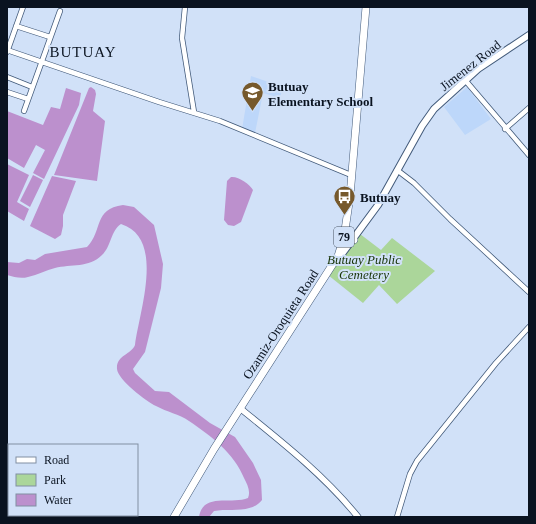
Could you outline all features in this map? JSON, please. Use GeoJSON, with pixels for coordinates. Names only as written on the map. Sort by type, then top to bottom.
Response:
{"type":"FeatureCollection","features":[{"type":"Feature","properties":{"kind":"highway","name":"Ozamiz-Oroquieta Road"},"geometry":{"type":"LineString","coordinates":[[174,517],[224,433],[350,239],[351,175],[366,7]]}},
{"type":"Feature","properties":{"kind":"main road","name":"Jimenez Road"},"geometry":{"type":"LineString","coordinates":[[331,268],[350,239],[380,200],[428,118],[445,98],[465,80],[529,35]]}},
{"type":"Feature","properties":{"kind":"street"},"geometry":{"type":"LineString","coordinates":[[23,7],[7,51],[41,61],[159,102],[194,112],[250,133],[351,175]]}},
{"type":"Feature","properties":{"kind":"street"},"geometry":{"type":"LineString","coordinates":[[185,7],[182,38],[194,112]]}},
{"type":"Feature","properties":{"kind":"street"},"geometry":{"type":"LineString","coordinates":[[24,111],[60,11]]}},
{"type":"Feature","properties":{"kind":"street"},"geometry":{"type":"LineString","coordinates":[[16,26],[50,37]]}},
{"type":"Feature","properties":{"kind":"street"},"geometry":{"type":"LineString","coordinates":[[7,77],[32,87]]}},
{"type":"Feature","properties":{"kind":"street"},"geometry":{"type":"LineString","coordinates":[[465,80],[505,129],[529,155]]}},
{"type":"Feature","properties":{"kind":"street"},"geometry":{"type":"LineString","coordinates":[[7,92],[28,99]]}},
{"type":"Feature","properties":{"kind":"street"},"geometry":{"type":"LineString","coordinates":[[505,129],[529,108]]}},
{"type":"Feature","properties":{"kind":"street"},"geometry":{"type":"LineString","coordinates":[[397,170],[414,183],[450,220],[529,292]]}},
{"type":"Feature","properties":{"kind":"street"},"geometry":{"type":"LineString","coordinates":[[397,517],[410,474],[417,461],[496,363],[529,327]]}},
{"type":"Feature","properties":{"kind":"street"},"geometry":{"type":"LineString","coordinates":[[241,409],[326,481],[358,517]]}},
{"type":"Feature","properties":{"kind":"shaded area","name":"Butuay Elementary School"},"geometry":{"type":"Polygon","coordinates":[[[251,76],[283,87],[280,98],[263,93],[255,133],[242,129],[251,76]]]}},
{"type":"Feature","properties":{"kind":"shaded area"},"geometry":{"type":"Polygon","coordinates":[[[467,87],[491,119],[465,135],[444,107],[467,87]]]}},
{"type":"Feature","properties":{"kind":"green space","name":"Butuay Public Cemetery"},"geometry":{"type":"Polygon","coordinates":[[[360,234],[381,250],[392,238],[435,271],[397,304],[379,285],[363,303],[328,275],[360,234]]]}},
{"type":"Feature","properties":{"kind":"water"},"geometry":{"type":"Polygon","coordinates":[[[91,87],[95,90],[96,94],[93,111],[105,121],[97,181],[54,175],[89,88],[91,87]]]}},
{"type":"Feature","properties":{"kind":"water"},"geometry":{"type":"Polygon","coordinates":[[[66,88],[81,93],[79,105],[44,179],[33,173],[45,150],[36,145],[24,168],[7,158],[7,111],[43,125],[51,107],[60,109],[66,88]]]}},
{"type":"Feature","properties":{"kind":"water"},"geometry":{"type":"Polygon","coordinates":[[[7,164],[29,175],[17,202],[29,209],[24,221],[7,211],[7,164]]]}},
{"type":"Feature","properties":{"kind":"water"},"geometry":{"type":"Polygon","coordinates":[[[33,175],[43,180],[30,207],[20,201],[33,175]]]}},
{"type":"Feature","properties":{"kind":"water"},"geometry":{"type":"Polygon","coordinates":[[[52,176],[76,181],[63,215],[61,235],[55,239],[30,226],[52,176]]]}},
{"type":"Feature","properties":{"kind":"water"},"geometry":{"type":"Polygon","coordinates":[[[231,177],[244,181],[253,190],[241,222],[234,226],[228,225],[224,220],[227,181],[231,177]]]}},
{"type":"Feature","properties":{"kind":"water"},"geometry":{"type":"Polygon","coordinates":[[[123,205],[134,207],[154,225],[163,264],[161,288],[145,352],[133,369],[135,373],[155,391],[169,392],[210,423],[235,437],[253,463],[261,480],[262,500],[252,507],[240,510],[214,511],[209,517],[199,517],[206,504],[248,498],[248,488],[240,469],[228,453],[205,433],[185,419],[146,400],[133,390],[119,374],[117,364],[121,358],[135,345],[144,296],[146,260],[143,244],[135,232],[121,224],[115,230],[105,252],[97,259],[86,264],[55,268],[25,278],[7,275],[7,262],[19,263],[27,259],[35,260],[45,254],[87,247],[92,241],[103,216],[107,211],[113,207],[123,205]]]}},
{"type":"Feature","properties":{"kind":"place","name":"Butuay Elementary School"},"geometry":{"type":"Point","coordinates":[252,112]}},
{"type":"Feature","properties":{"kind":"place","name":"Butuay"},"geometry":{"type":"Point","coordinates":[345,216]}},
{"type":"Feature","properties":{"kind":"district","name":"BUTUAY"},"geometry":{"type":"Point","coordinates":[83,52]}}]}
